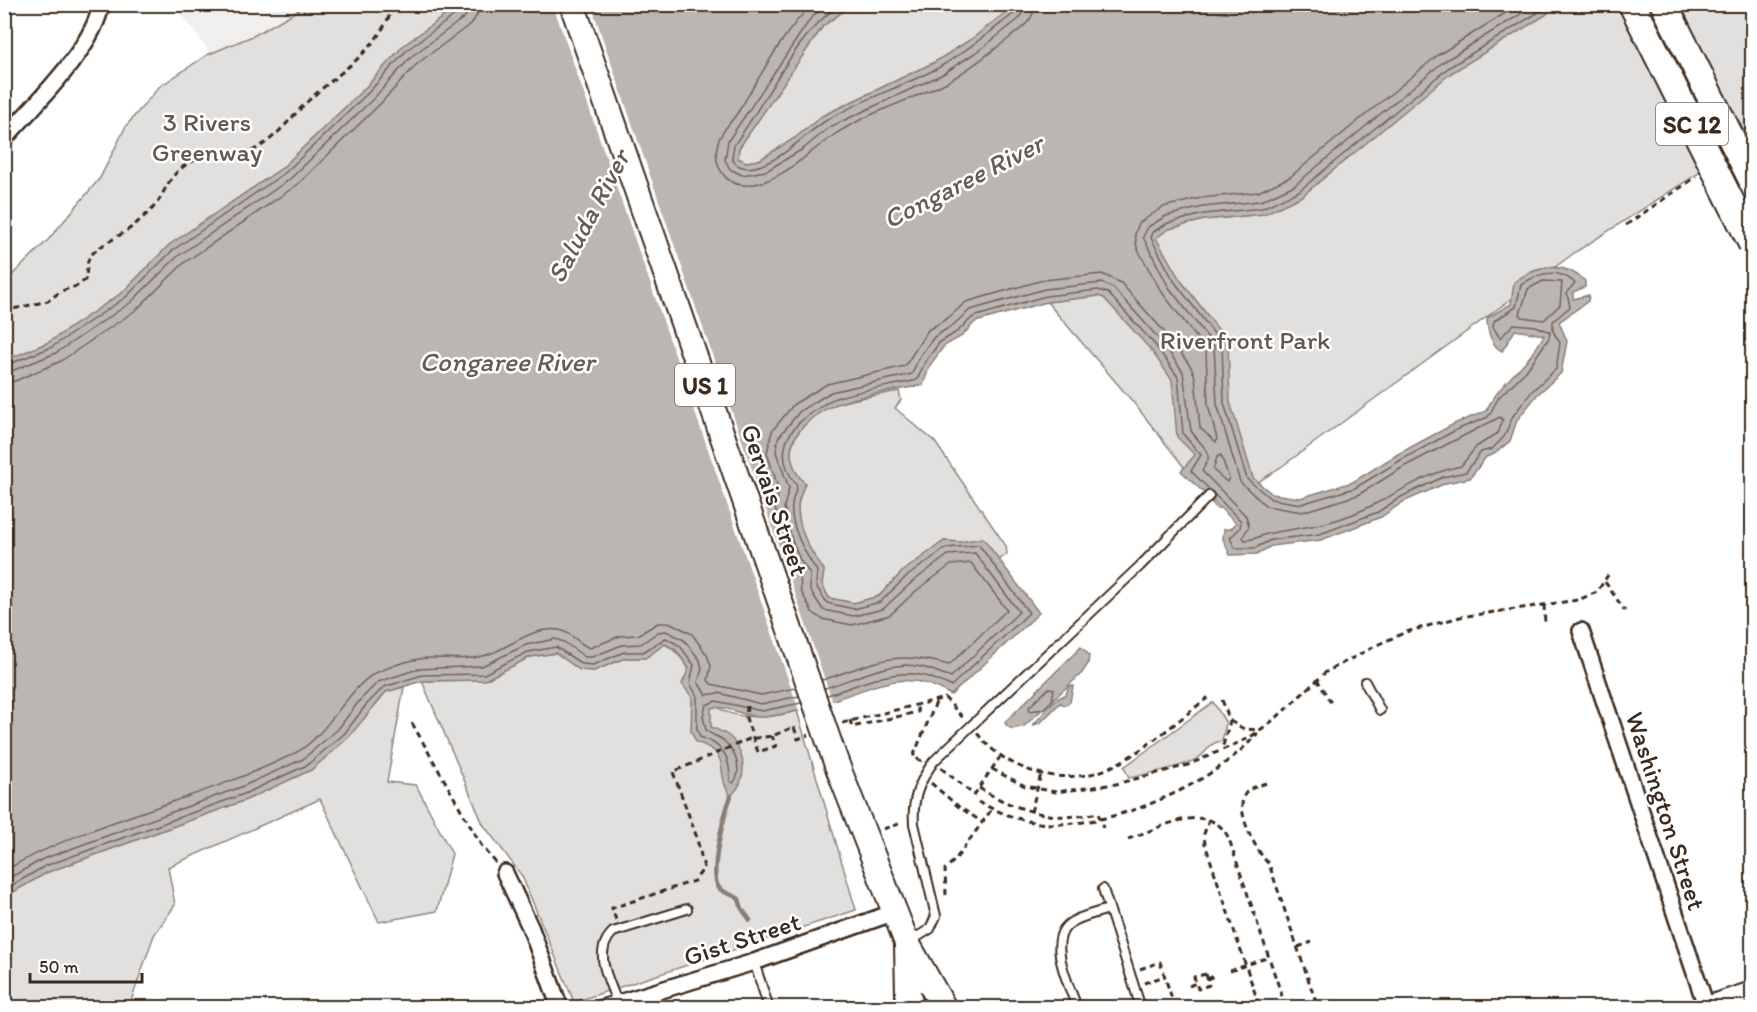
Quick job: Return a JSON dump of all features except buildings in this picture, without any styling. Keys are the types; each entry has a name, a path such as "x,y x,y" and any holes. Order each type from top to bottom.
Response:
{"highway":[{"name":"SC 12","path":"1632,4 1752,244"},
{"name":"SC 12","path":"1664,4 1752,180"}],"main road":[{"name":"Gervais Street","path":"572,4 837,765 907,943 944,1008"},
{"name":"Gervais Street","path":"907,943 908,996 912,1008"}],"street":[{"path":"4,139 85,44 97,22 101,5"},
{"name":"Washington Street","path":"1581,631 1703,1007"},
{"path":"505,873 542,955 560,1008"},
{"name":"Gist Street","path":"602,1008 754,962 895,912"},
{"path":"1703,1007 1752,991"}],"lane":[{"path":"907,943 930,928 936,916 914,819 917,789 934,761 1072,631 1209,496"},
{"path":"1365,682 1380,710"},
{"path":"1102,889 1140,1006 1131,1008"},
{"path":"617,1002 602,958 606,939 613,932 687,909"},
{"path":"1077,1008 1060,952 1060,939 1065,928 1073,921 1109,909"},
{"path":"754,962 769,1008"}],"path":[{"path":"4,311 48,301 61,291 77,286 85,280 87,265 92,254 118,239 138,222 158,202 173,177 183,166 202,159 249,152 274,136 311,98 367,51 388,23 394,4"},
{"path":"1626,225 1697,177"},
{"path":"978,802 1038,823 1055,824 1100,817 1150,804 1196,783 1240,752 1317,679 1339,664 1406,632 1493,610 1578,600 1597,592 1608,575"},
{"path":"1605,582 1625,611"},
{"path":"1545,605 1545,624"},
{"path":"1317,679 1330,702"},
{"path":"973,724 985,744 1018,767 1041,774 1074,775 1107,769 1128,757 1210,696"},
{"path":"914,753 937,700"},
{"path":"1222,700 1230,721 1222,750"},
{"path":"850,720 852,727 918,712 916,704"},
{"path":"747,706 746,718 758,752 776,746 772,736"},
{"path":"1230,721 1244,729 1261,730"},
{"path":"412,723 481,845 505,873"},
{"path":"992,769 1015,782 1037,790 1071,792 1116,784 1180,767 1242,742 1261,730"},
{"path":"934,761 954,781 974,795 1001,757"},
{"path":"617,922 612,908 694,881 705,864 672,772 678,770"},
{"path":"1031,812 1041,774"},
{"path":"1266,783 1246,792 1242,803 1243,811 1257,852 1269,864 1318,1008"},
{"path":"979,788 1006,803 1031,812 1058,816 1098,813 1103,828"},
{"path":"943,794 982,822"},
{"path":"946,895 945,869 955,860 992,808"},
{"path":"1128,839 1191,818 1209,819 1219,824 1227,835 1286,1008"},
{"path":"881,829 914,819"},
{"path":"1209,819 1204,841 1260,1008"},
{"path":"1298,947 1312,942"},
{"path":"1230,971 1269,957"},
{"path":"1140,969 1160,962 1175,1008"},
{"path":"1206,974 1207,979 1209,985 1198,989 1194,977 1206,974"},
{"path":"1145,983 1165,976"},
{"path":"1207,979 1214,976"},
{"path":"1189,986 1196,983"}],"shaded area":[{"path":"174,5 307,5 255,35 211,54"}],"green space":[{"name":"3 Rivers Greenway","path":"307,5 459,5 403,46 365,88 282,168 169,245 123,292 49,342 5,361 5,282 48,240 100,178 126,126 159,87 207,55 255,35"},
{"path":"852,5 1015,5 973,38 935,62 822,116 795,138 759,160 746,162 738,158 739,148 823,26"},
{"name":"Riverfront Park","path":"1553,5 1752,5 1752,139 1577,251 1281,467 1217,509 1133,402 1047,302 1098,296 1130,254 1169,229 1204,220 1264,214 1451,73 1547,14"},
{"path":"899,391 901,400 895,408 935,442 1006,546 1007,554 999,560 982,538 961,542 944,541 902,572 879,596 854,603 829,598 822,584 824,570 810,549 800,524 798,504 805,483 795,471 791,459 792,447 804,425 826,408 846,401"},
{"path":"665,644 680,657 708,698 723,710 732,714 755,717 797,711 856,910 574,1002 522,876 483,824 422,681 485,680 530,657 556,653 580,670 594,671 625,658 645,658"},
{"path":"404,687 387,782 416,785 452,854 437,911 379,922 320,799 168,867 175,905 154,935 129,1007 5,1008 4,897 48,872 246,800 311,770 386,692"},
{"path":"1213,702 1226,723 1222,741 1212,745 1195,760 1129,778 1124,767"}],"water":[{"name":"Congaree River","path":"459,5 852,5 823,26 739,148 738,158 746,162 759,160 795,138 822,116 935,62 973,38 1015,5 1553,5 1547,14 1451,73 1302,196 1264,214 1204,220 1169,229 1156,238 1179,278 1228,342 1230,402 1253,478 1272,494 1300,498 1353,482 1398,454 1454,424 1486,411 1499,391 1538,346 1544,335 1515,330 1502,351 1490,337 1487,318 1511,304 1514,282 1523,276 1550,267 1568,270 1585,281 1585,287 1573,292 1573,299 1589,295 1588,301 1559,322 1567,341 1561,373 1537,395 1517,420 1510,441 1494,454 1486,457 1470,478 1446,483 1403,502 1381,517 1321,540 1271,546 1257,554 1230,555 1223,539 1224,529 1231,529 1236,523 1181,471 1195,455 1177,437 1172,380 1151,350 1104,298 1098,296 1047,302 975,322 962,336 944,346 930,365 923,385 857,398 829,408 804,426 793,442 791,451 795,470 805,483 798,504 800,524 810,549 824,570 822,584 829,598 854,603 879,596 902,572 944,541 961,542 983,538 1039,613 951,695 923,682 897,681 775,716 758,717 723,708 711,708 711,727 732,739 742,761 740,783 731,796 723,780 719,758 708,747 696,742 691,731 692,697 682,684 689,668 676,650 665,644 645,658 625,658 594,671 580,670 556,653 530,657 485,680 422,681 386,692 348,738 311,770 246,800 48,872 5,897 4,361 49,342 123,292 169,245 282,168 365,88 403,46"},
{"path":"1081,647 1089,655 1088,664 1082,673 1024,726 1012,729 1006,725 1005,722"},
{"path":"1069,686 1073,686 1070,702 1065,705 1060,703 1040,723 1033,725 1054,701 1066,694"}],"pier":[{"path":"553,5 591,5 833,703 800,713"}],"waterway":[{"path":"731,796 716,857 716,881 721,890 739,899 742,909 750,920"}],"water label":[{"name":"Saluda River","path":"588,216"}]}
